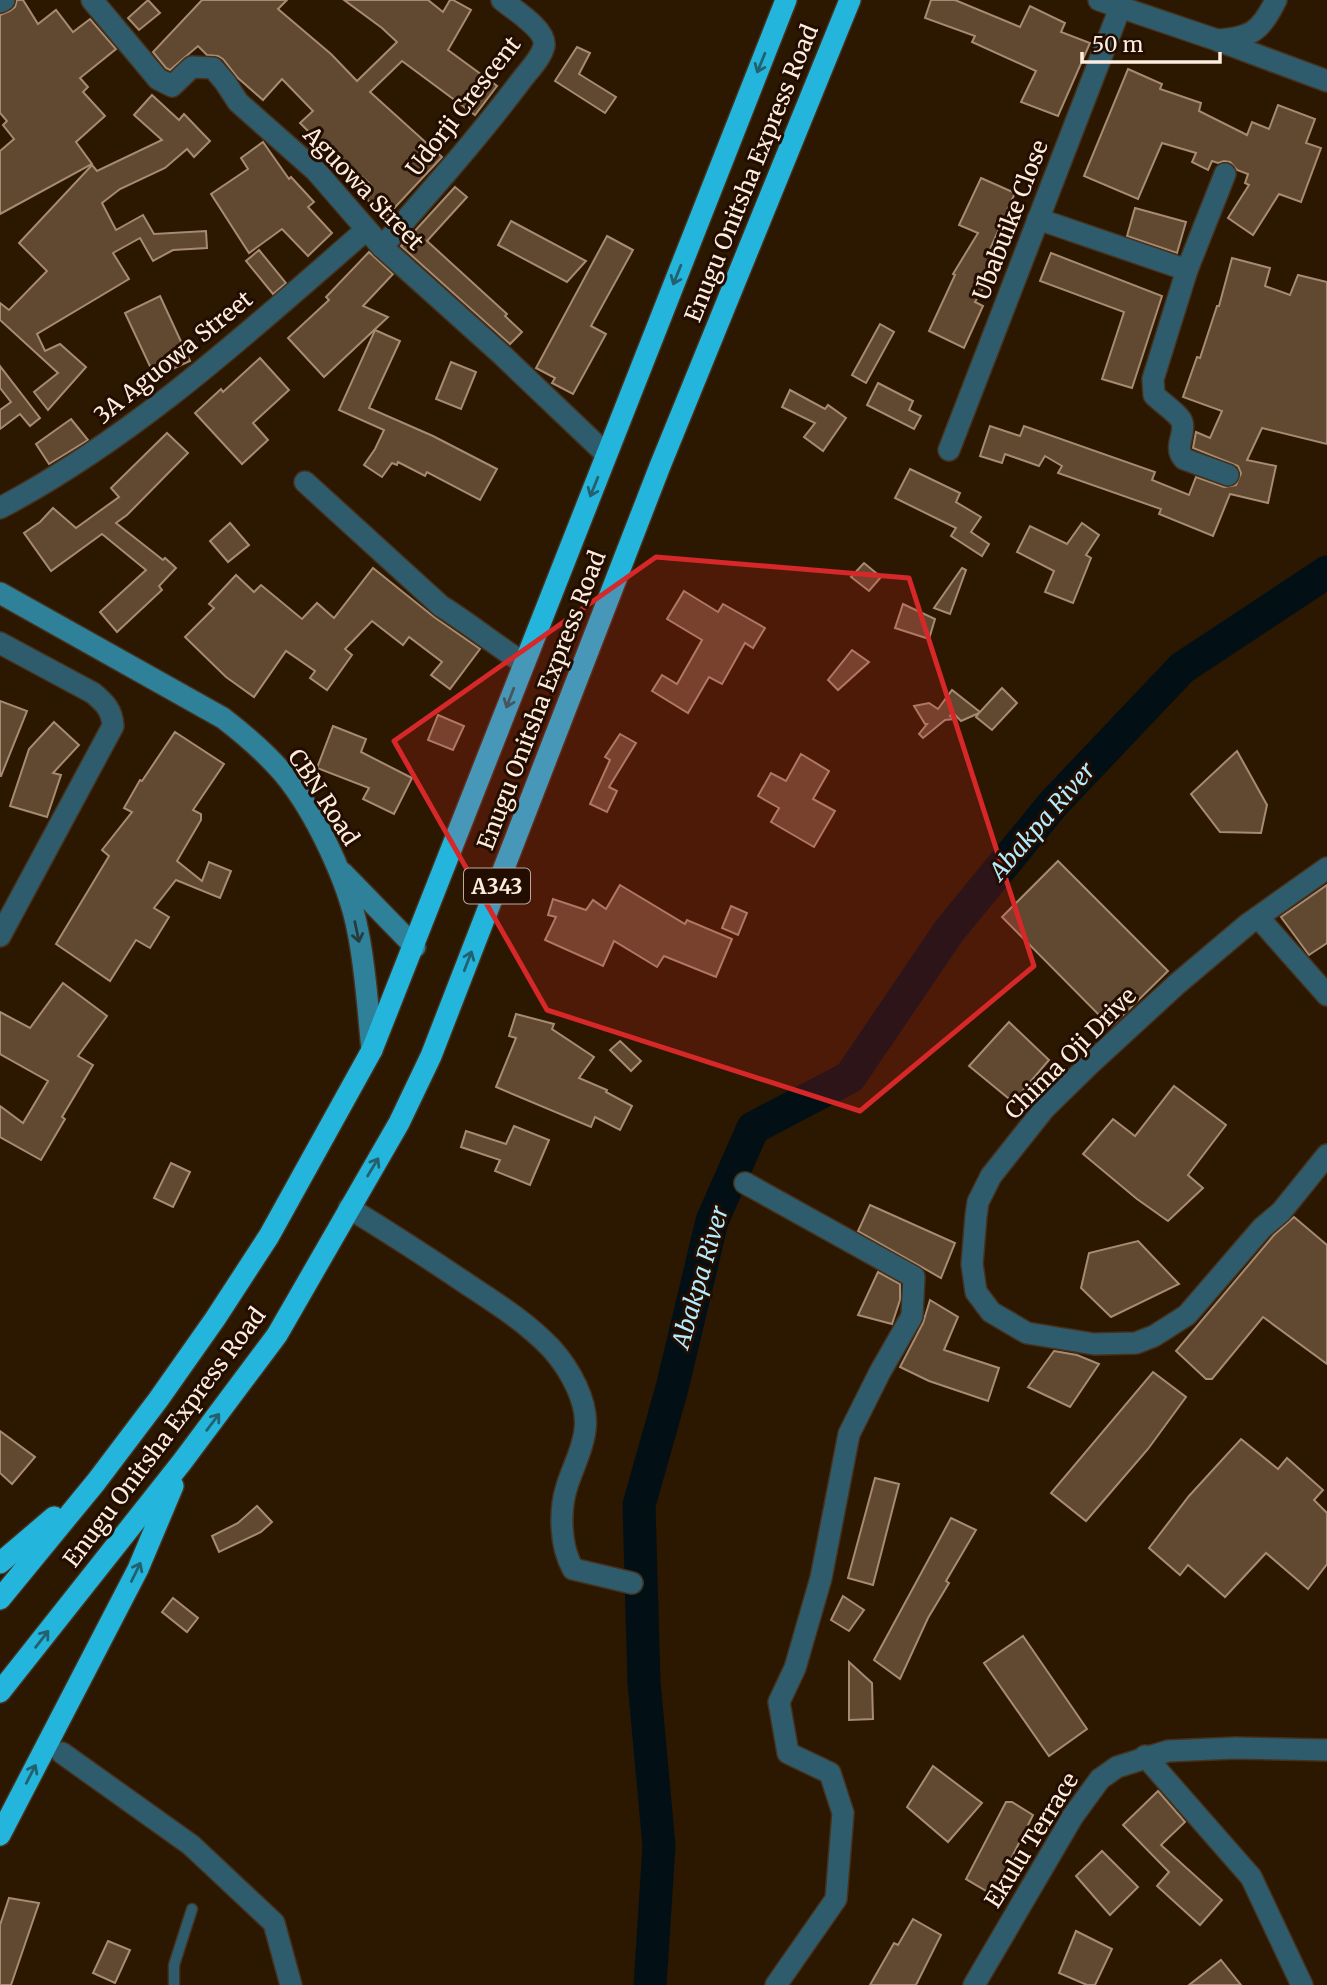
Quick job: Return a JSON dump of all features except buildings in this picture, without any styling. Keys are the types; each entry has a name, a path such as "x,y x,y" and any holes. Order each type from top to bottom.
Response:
{"highway":[{"name":"Enugu Onitsha Express Road","path":"0,1599 96,1482 173,1380 269,1236 372,1050 415,947 524,663 786,0"},
{"name":"Enugu Onitsha Express Road","path":"0,1692 182,1462 276,1335 399,1123 431,1056 655,479 850,0"},
{"path":"0,1835 138,1569 182,1462"},
{"path":"0,1563 96,1482"}],"main road":[{"name":"CBN Road","path":"0,593 223,719 254,742 284,774 306,807 338,866 358,931 372,1050"},
{"path":"338,866 415,947"}],"street":[{"name":"Aguowa Street","path":"92,0 158,79 172,86 192,67 213,68 238,102 316,171 382,247 500,353 606,454"},
{"name":"Udorji Crescent","path":"382,247 506,100 544,46 543,37 535,26 502,0"},
{"path":"1099,0 1327,81"},
{"path":"1217,40 1248,36 1268,18 1276,0"},
{"name":"Ubabuike Close","path":"948,450 1120,8"},
{"path":"1225,174 1186,270 1153,379 1154,395 1181,418 1183,424 1179,449 1184,459 1228,475"},
{"path":"1038,219 1186,270"},
{"name":"3A Aguowa Street","path":"0,508 47,483 118,436 271,312 366,230"},
{"path":"305,482 441,606 524,663"},
{"path":"0,643 93,693 106,704 112,714 113,726 0,936"},
{"name":"Chima Oji Drive","path":"1327,868 1258,917 1177,984 1044,1109 991,1177 978,1202 972,1264 976,1292 991,1312 1027,1333 1107,1344 1136,1343 1154,1336 1187,1315 1262,1228 1281,1212 1327,1155"},
{"path":"1258,917 1327,995"},
{"path":"745,1183 914,1277 912,1316 849,1434 821,1578 795,1668 779,1702 788,1753 830,1773 843,1813 836,1899 776,1985"},
{"path":"349,1208 402,1240 516,1317 552,1350 578,1389 586,1420 582,1444 565,1489 562,1519 567,1559 573,1569 632,1583"},
{"name":"Ekulu Terrace","path":"974,1985 1085,1797 1100,1779 1117,1767 1145,1756 1168,1751 1327,1750"},
{"path":"62,1753 191,1845 274,1923 291,1985"},
{"path":"1145,1756 1251,1877 1302,1985"}],"lane":[{"path":"174,1985 174,1965 192,1909"}],"highlighted area":[{"path":"656,557 909,578 1034,966 860,1111 547,1010 394,741"}],"waterway":[{"name":"Abakpa River","path":"650,1985 659,1846 644,1682 639,1505 672,1388 712,1221 753,1128 850,1077 949,931 1053,804 1182,668 1327,572"}]}
